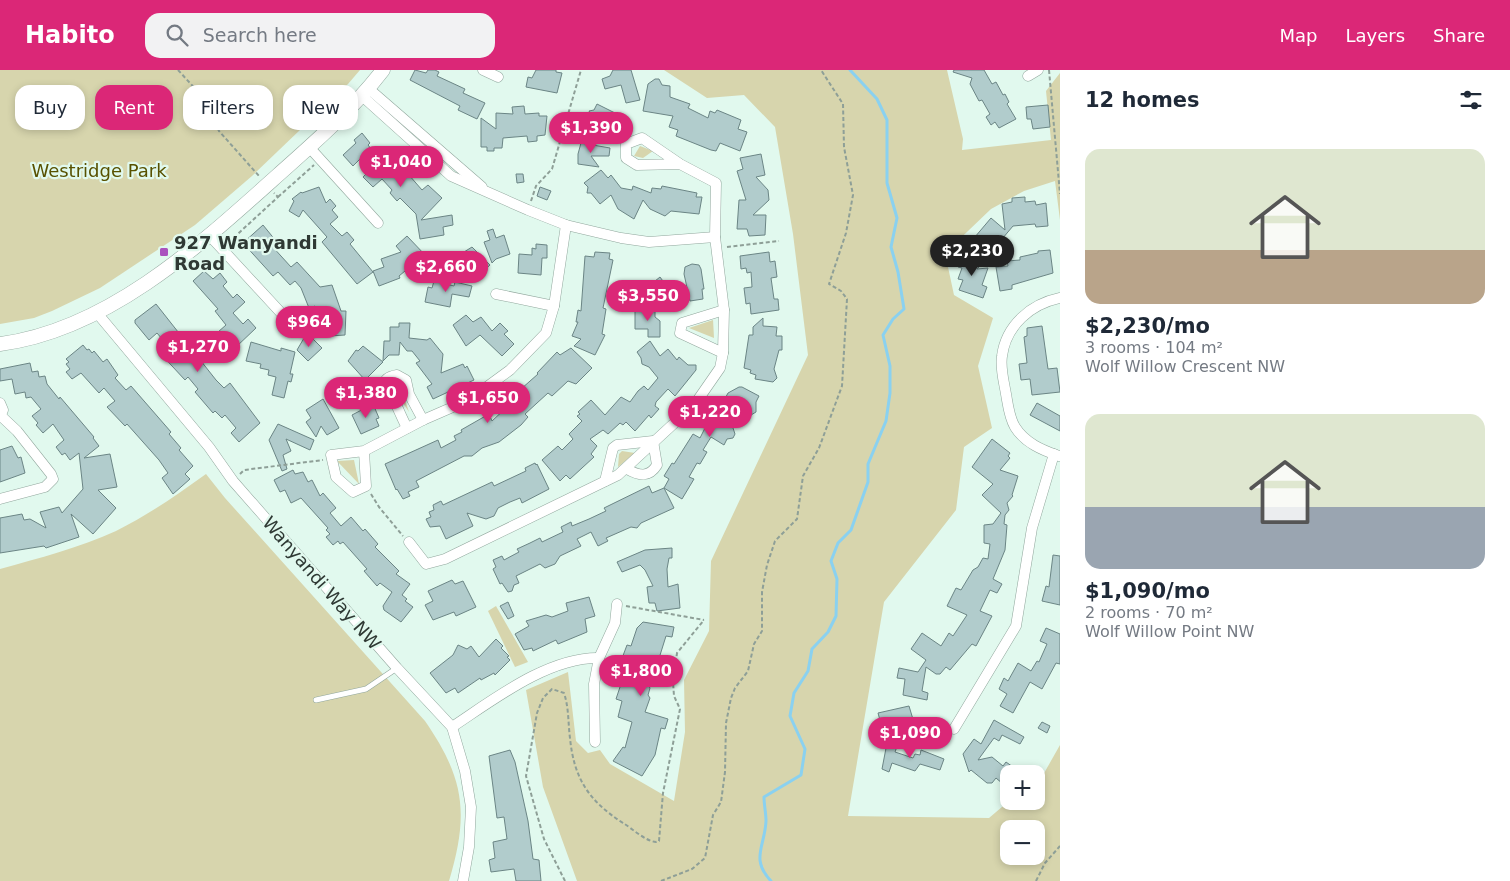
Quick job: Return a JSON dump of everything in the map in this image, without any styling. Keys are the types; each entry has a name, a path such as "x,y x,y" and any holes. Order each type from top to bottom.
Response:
{"street":[{"path":"0,344 35,338 97,313 170,266 210,236 309,147 366,92 383,70"},
{"path":"483,70 498,77"},
{"path":"1028,76 1038,70"},
{"path":"366,92 451,176 528,210 566,225 621,238 648,242 715,237"},
{"path":"408,542 426,564 445,559 627,469 653,441 695,404 720,368 723,353 724,310 715,237 716,183 680,164 642,138 626,144 626,158 637,165 680,164"},
{"path":"309,147 378,223"},
{"path":"364,451 366,486 353,492 336,477 331,455 364,451 423,420 469,400 500,379 546,333 554,306 566,225"},
{"path":"210,236 282,314"},
{"path":"496,294 554,306"},
{"path":"954,729 1016,626 1032,528 1057,455 1030,443 1015,427 1010,415 1002,356 1006,339 1027,312 1039,304 1060,298"},
{"path":"723,353 680,333 682,323 724,310"},
{"name":"Wanyandi Way NW","path":"97,313 209,447 233,481 397,668 452,727 465,771 471,807 469,847 463,881"},
{"path":"407,428 395,403 386,392 385,384 390,377 397,375 406,380 410,394 423,420"},
{"path":"0,403 3,410 0,416 17,431 52,474 53,479 45,487 0,498"},
{"path":"627,469 642,475 652,472 657,465 653,441"},
{"path":"605,481 613,448 617,445 653,441"},
{"path":"595,742 594,684 599,658 615,624 617,604"},
{"path":"452,727 507,691 547,670 580,658 599,658"}],"lane":[{"path":"316,700 366,689 397,668"}],"path":[{"path":"178,70 201,95 219,131 278,197"},
{"path":"528,210 536,186 552,169 581,70"},
{"path":"661,881 692,869 705,858 713,815 722,802 726,723 731,698 735,688 748,671 754,644 762,631 762,592 767,565 775,541 797,519 803,476 819,448 842,386 847,299 840,291 829,284 829,278 838,263 853,195 844,147 843,104 821,70"},
{"path":"1049,70 1060,194"},
{"path":"222,249 320,159"},
{"path":"717,249 779,241"},
{"path":"233,481 244,470 322,460 331,455"},
{"path":"366,486 379,507 408,542"},
{"path":"565,881 544,839 526,776 532,734 543,698 552,689 564,692 568,706 573,763 581,783 590,796 608,814 656,842 659,841 663,793 680,710 674,696 673,682 676,653 704,620 617,604"},
{"path":"1036,881 1045,863 1060,846"}],"green space":[{"name":"Westridge Park","path":"0,70 360,70 347,85 283,85 283,130 300,130 252,176 195,225 100,288 34,318 0,324"},
{"path":"664,70 947,70 963,139 962,150 1051,140 1046,91 1060,73 1060,220 1055,181 1024,191 991,209 945,253 954,295 993,318 978,366 992,428 964,447 956,510 884,602 848,816 989,818 1000,809 1045,810 1045,771 1060,745 1060,881 577,881 543,787 526,690 568,672 576,741 588,753 600,750 610,764 674,801 685,732 684,680 709,631 711,561 808,355 793,234 775,127 744,95 707,98"},
{"path":"640,146 653,151 643,158 634,156"},
{"path":"713,320 714,338 689,328"},
{"path":"395,382 400,385 409,412 393,388"},
{"path":"622,451 635,453 618,467 619,454"},
{"path":"354,460 359,484 337,461"},
{"path":"206,474 225,498 425,721 438,742 455,779 461,816 459,836 449,881 0,881 0,569 73,548 116,531 162,504"},
{"path":"496,606 528,662 515,667 488,611"}],"building":[{"path":"415,70 426,73 428,70 435,70 439,72 437,76 465,89 463,93 485,103 477,119 458,110 460,106 410,80"},
{"path":"536,70 556,70 556,72 562,73 557,93 526,87 528,77 532,78"},
{"path":"613,70 631,70 640,100 626,103 621,85 605,89 602,79 610,76"},
{"path":"954,70 984,70 992,84 996,82 1003,95 1005,94 1009,102 1007,104 1016,119 999,128 995,122 991,125 986,117 990,114 982,100 979,101 970,84 972,78 953,72"},
{"path":"655,79 659,79 662,85 670,86 670,97 690,104 688,108 708,118 710,111 715,113 717,110 741,120 738,129 747,132 740,151 720,143 716,151 711,150 676,136 678,130 669,127 673,116 643,111 648,84"},
{"path":"597,104 615,113 610,125 614,127 607,141 595,134 598,128 587,122 591,115 589,111 594,110"},
{"path":"1048,105 1050,127 1033,129 1031,119 1027,119 1026,107"},
{"path":"524,106 525,114 539,113 539,116 547,116 545,135 537,136 537,141 528,142 527,136 503,138 502,148 494,148 494,151 487,151 487,147 481,147 481,118 496,129 496,113 513,114 512,107"},
{"path":"362,133 370,143 368,145 377,156 381,153 387,160 385,163 394,174 402,167 422,190 428,185 442,198 421,220 452,215 453,225 443,227 444,235 420,239 416,214 400,198 397,201 390,193 392,190 382,179 373,187 363,177 371,169 361,158 353,166 343,155 356,143 354,140"},
{"path":"581,143 610,148 609,156 591,156 599,167 578,164"},
{"path":"761,154 765,175 756,177 768,190 769,200 753,215 766,215 765,235 749,236 747,229 737,229 739,200 746,200 737,171 743,169 740,158"},
{"path":"601,170 608,178 611,175 621,188 632,190 633,186 651,193 652,188 661,189 662,186 697,193 696,197 702,197 699,214 671,211 665,216 650,209 643,200 634,219 618,209 611,195 600,204 591,193 587,193 588,187 584,183"},
{"path":"516,174 523,174 524,182 517,183"},
{"path":"319,187 326,203 330,199 336,206 332,210 338,217 330,224 342,236 347,232 354,240 350,244 373,272 357,284 322,242 327,237 303,210 299,217 289,211 294,201 292,199 301,192"},
{"path":"540,187 551,191 547,200 537,196"},
{"path":"1025,197 1025,202 1035,201 1036,205 1046,203 1048,226 1036,227 1035,224 1013,226 986,258 969,244 991,218 1005,230 1002,204 1012,202 1012,198"},
{"path":"263,225 276,241 271,245 291,267 297,262 320,287 332,285 341,311 346,311 345,335 315,337 315,306 309,308 301,288 295,281 290,285 278,272 273,276 243,243"},
{"path":"493,229 496,238 504,235 510,254 496,259 492,263 484,242 490,240 487,231"},
{"path":"407,236 426,256 413,268 411,266 399,276 400,278 379,286 373,271 384,267 381,259 401,252 396,246"},
{"path":"536,244 547,245 547,258 542,258 541,275 518,273 519,254 532,255 532,248 536,249"},
{"path":"472,247 490,265 473,281 456,263 464,252"},
{"path":"1050,250 1053,273 1012,285 1012,289 1000,291 996,267 1008,266 1007,261 1020,260 1020,257 1038,253 1038,251"},
{"path":"595,252 610,253 609,259 613,260 603,308 606,309 602,334 605,335 595,355 574,346 581,339 572,336 578,322 576,322 578,310 581,311 585,256 594,257"},
{"path":"769,252 770,262 775,261 777,277 771,278 774,299 778,299 779,310 751,314 750,303 746,304 744,288 752,287 751,272 747,273 746,268 741,269 740,256"},
{"path":"962,255 983,263 977,269 988,268 982,285 987,287 983,298 959,290 963,280 958,279 962,268 958,267"},
{"path":"692,264 699,265 701,269 704,289 702,289 703,299 690,301 684,274 685,267"},
{"path":"204,271 213,279 220,273 227,282 223,286 233,298 237,294 245,302 233,313 243,324 248,319 256,328 236,347 229,338 226,341 218,332 226,325 215,311 218,309 193,281"},
{"path":"660,277 668,288 674,284 682,294 669,304 666,300 658,307 644,290"},
{"path":"434,281 454,286 455,282 472,286 469,297 452,294 450,307 425,302 428,287 432,288"},
{"path":"156,304 216,380 224,388 230,383 260,423 239,442 231,433 236,428 225,415 222,418 215,411 213,413 195,392 198,389 188,377 185,380 159,352 167,345 157,333 149,340 135,323 135,320"},
{"path":"635,310 655,310 655,317 660,321 660,337 648,337 648,329 635,329"},
{"path":"466,315 473,322 481,317 492,331 500,323 508,331 504,334 514,344 502,356 480,335 466,346 453,325"},
{"path":"763,318 763,326 777,327 776,336 782,336 782,350 779,350 774,369 777,378 773,382 755,379 756,375 750,373 751,370 744,368 749,335 753,335 753,327"},
{"path":"399,323 410,323 409,338 427,340 430,338 443,354 441,373 463,364 465,368 467,366 474,380 433,399 427,387 432,384 416,363 420,361 412,351 407,351 400,342 399,355 389,355 383,361 384,341 390,341 390,327 399,327"},
{"path":"1042,326 1048,369 1057,368 1060,392 1032,395 1030,379 1021,380 1019,364 1027,363 1024,337 1027,336 1027,328"},
{"path":"307,333 322,348 308,361 297,350"},
{"path":"650,341 660,356 668,349 677,360 679,357 688,365 696,365 696,370 675,396 668,389 656,402 655,406 659,409 651,418 649,415 635,431 626,422 623,425 620,423 608,434 603,430 590,439 597,446 591,454 594,457 570,479 566,475 560,481 542,460 558,446 562,450 573,439 569,434 582,421 577,416 580,414 578,412 591,400 605,415 621,397 630,402 638,391 644,386 648,390 658,378 649,367 642,364 637,352"},
{"path":"251,342 281,351 281,348 295,352 290,374 293,374 291,382 288,381 284,398 272,395 276,377 268,375 269,370 260,368 261,364 246,361"},
{"path":"83,345 92,353 94,351 103,362 107,359 118,375 115,378 126,390 131,386 171,432 169,434 181,448 179,450 193,466 185,474 190,479 173,494 162,478 168,473 159,460 127,424 125,426 107,407 115,401 104,388 99,393 81,373 72,379 66,372 70,369 66,364 69,362 66,359"},
{"path":"363,346 383,362 365,380 348,361 356,350 358,351"},
{"path":"571,348 592,368 576,384 568,381 552,396 548,393 525,414 528,417 521,425 499,442 482,448 472,456 464,456 416,481 419,487 408,492 410,496 403,499 396,490 385,464 438,440 441,448 456,440 454,436 462,432 461,430 489,414 492,421 507,407 504,404 538,374 557,352 560,355"},
{"path":"30,363 32,372 38,371 39,377 45,376 47,384 59,399 60,397 94,437 99,446 84,458 110,454 117,487 98,490 116,508 93,534 71,514 79,537 46,548 44,546 0,553 0,518 22,514 24,520 30,519 46,528 40,512 59,507 62,513 83,489 79,453 70,460 65,453 62,455 56,447 64,440 53,424 43,433 36,425 38,423 32,416 41,409 31,397 26,398 25,392 15,394 12,379 0,381 0,369"},
{"path":"366,380 370,397 341,403 339,392 342,391 341,385"},
{"path":"739,387 759,396 756,402 756,412 751,415 743,411 733,428 735,434 733,438 727,439 724,445 711,437 703,450 707,452 700,464 697,463 689,477 694,479 682,499 664,488 669,479 664,476 693,434 700,438 716,406 720,408 728,393"},
{"path":"323,399 339,428 327,435 321,426 316,437 306,422 311,418 306,410"},
{"path":"1037,403 1060,416 1060,431 1030,415"},
{"path":"373,404 379,418 376,419 379,426 361,434 352,415"},
{"path":"278,424 314,440 310,450 286,439 291,451 283,455 287,469 282,471 269,440"},
{"path":"992,439 1010,453 1008,456 1010,458 1000,470 1018,476 1013,496 1007,503 1009,510 1005,515 1004,524 1007,525 1005,550 993,579 1002,584 997,593 990,590 980,611 992,616 976,646 972,644 950,670 946,667 940,674 936,674 926,667 922,691 928,693 927,700 903,695 905,679 897,678 899,668 918,672 926,660 911,649 922,633 941,646 949,633 953,636 967,615 947,606 956,588 961,590 983,558 988,559 990,544 984,543 984,525 993,524 1001,513 982,495 993,484 972,467"},
{"path":"12,446 18,458 21,457 25,473 0,482 0,450"},
{"path":"535,463 549,489 522,503 520,498 510,502 498,508 494,516 486,519 467,513 473,526 446,539 440,526 430,527 426,519 431,517 429,512 434,510 433,505 441,501 443,505 492,482 494,486 526,471 525,468"},
{"path":"293,470 295,474 303,472 308,482 312,480 320,496 323,493 336,508 330,513 341,526 351,517 363,531 365,529 378,544 375,547 399,571 396,574 410,584 402,595 407,599 405,601 413,607 401,622 384,610 383,606 392,592 380,583 377,586 364,571 367,569 343,542 340,544 338,541 333,545 326,537 330,534 326,530 328,528 301,498 291,503 285,490 280,492 274,480"},
{"path":"649,486 652,493 664,488 674,508 641,523 637,528 631,527 606,538 608,541 598,546 591,532 577,539 581,546 560,556 555,564 545,568 540,564 516,576 519,583 514,585 512,591 508,592 502,583 500,584 493,569 496,567 493,560 502,556 504,560 519,552 517,549 540,538 542,542 563,532 561,527 571,522 572,526 589,519 606,511 604,508"},
{"path":"672,548 672,558 669,558 667,569 668,587 678,584 680,608 657,611 655,603 649,603 647,587 653,586 645,570 640,565 622,572 617,562 645,550"},
{"path":"1053,555 1060,556 1060,605 1042,601 1046,586 1049,587"},
{"path":"452,580 455,584 463,581 476,607 456,616 454,612 433,620 425,605 433,601 428,591"},
{"path":"589,597 595,616 585,619 587,632 558,644 556,640 533,651 532,648 524,650 515,634 529,626 526,621 546,615 552,617 568,611 566,603"},
{"path":"508,602 514,616 508,619 500,606"},
{"path":"643,622 674,627 672,637 666,636 656,668 653,667 647,683 650,688 648,695 650,698 645,712 668,719 665,729 661,728 655,755 642,776 613,761 623,747 625,748 632,722 618,717 622,701 616,699 625,672 625,662 621,661 627,645 631,646 637,628"},
{"path":"1046,628 1060,634 1060,664 1056,663 1042,689 1030,682 1013,713 1000,706 1007,694 999,689 1004,678 1008,681 1018,663 1031,671 1037,661 1039,662 1047,644 1040,641"},
{"path":"496,639 503,646 501,648 509,656 507,657 510,660 495,675 494,673 481,680 480,678 458,693 455,688 446,693 430,673 453,655 458,645 467,649 471,646 479,657"},
{"path":"909,706 915,726 900,731 900,733 889,736 890,734 884,735 878,713"},
{"path":"994,720 1024,737 1020,744 1002,735 999,741 994,738 978,760 992,757 1002,765 1000,765 1000,781 996,778 992,783 987,783 971,770 969,772 963,754 974,739 981,744"},
{"path":"1042,722 1050,726 1047,733 1038,728"},
{"path":"891,742 898,744 895,752 913,758 915,754 920,755 921,750 944,759 940,770 920,764 915,771 892,763 889,772 882,769 887,743 891,744"},
{"path":"510,750 515,762 528,821 533,859 539,860 541,881 516,881 514,869 491,872 489,860 495,858 493,842 507,839 504,817 497,818 489,756"}],"waterway":[{"path":"771,881 761,866 760,859 766,821 764,797 801,775 805,749 790,716 794,693 808,671 812,649 828,632 836,616 837,579 831,561 838,543 851,530 868,482 868,464 886,421 890,393 890,366 883,335 893,319 904,309 898,272 891,247 897,218 887,183 887,120 877,99 850,70"}],"place":[{"name":"927 Wanyandi Road","path":"164,252"}]}
